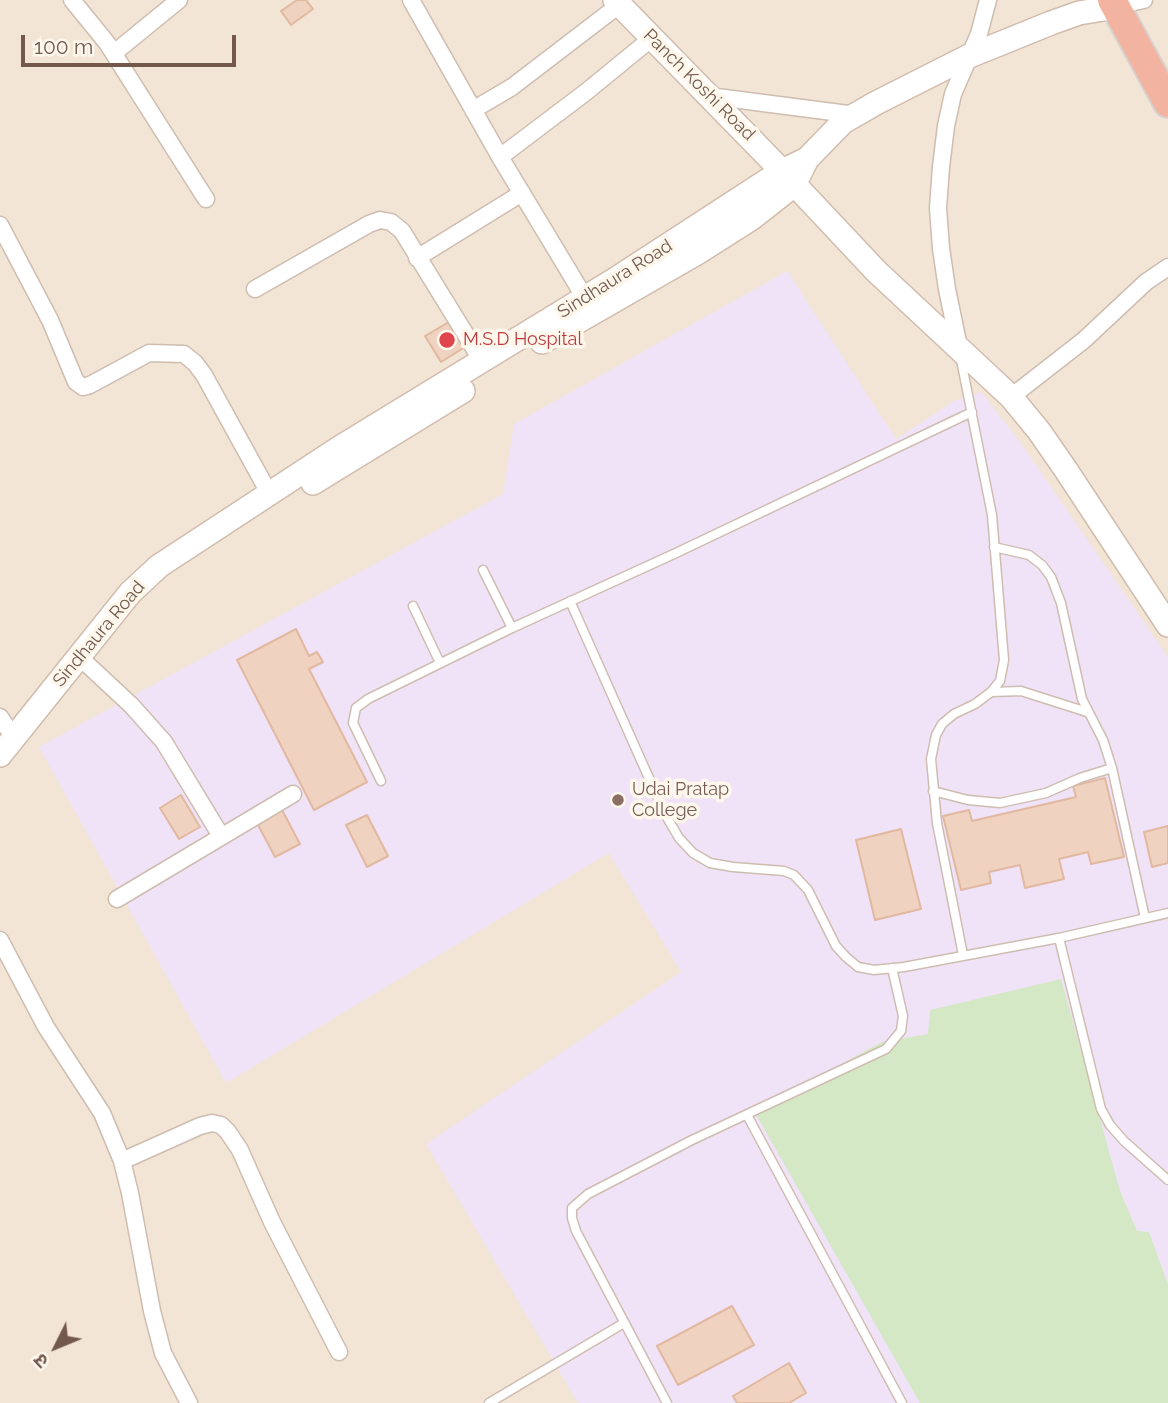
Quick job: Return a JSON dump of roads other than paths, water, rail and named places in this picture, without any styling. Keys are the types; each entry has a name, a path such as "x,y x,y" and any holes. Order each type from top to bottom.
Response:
{"highway":[{"path":"1125,2 1168,75"},
{"path":"1125,2 1168,103"}],"street":[{"path":"72,0 114,53 206,199"},
{"path":"114,53 179,0"},
{"path":"411,0 585,298"},
{"path":"959,350 947,289 938,208 946,127 953,94 979,34 988,0"},
{"path":"473,110 512,88 617,2"},
{"name":"Panch Koshi Road","path":"617,2 876,271 1011,397 1059,460 1168,625"},
{"name":"Sindhaura Road","path":"7,746 130,593 159,566 269,493 722,212 788,178 844,122 876,103 967,57 1079,13 1125,2"},
{"path":"500,156 586,92 652,38"},
{"path":"709,96 856,115"},
{"path":"0,775 125,618 163,580 310,484 533,347 697,253 751,218 788,178"},
{"path":"417,258 522,193"},
{"path":"255,289 369,224 380,220 391,222 402,232 482,361"},
{"path":"0,225 50,320 76,382 83,387 90,385 149,354 184,354 204,374 269,493"},
{"path":"1011,397 1084,340 1146,282 1168,267"},
{"path":"88,665 132,706 164,742 222,836"},
{"path":"0,717 7,746"},
{"path":"117,899 293,794"},
{"path":"0,940 46,1027 102,1113 122,1161 131,1193 152,1311 163,1353 189,1403"},
{"path":"122,1161 200,1126 212,1123 220,1125 228,1132 240,1150 272,1222 339,1352"}],"lane":[{"path":"959,350 992,515 1004,660 1000,681 991,692 942,724 936,735 931,759 933,791 963,955"},
{"path":"381,781 353,723 356,708 380,692 972,412"},
{"path":"995,547 1029,555 1042,565 1051,577 1061,603 1082,699 1103,740 1112,768 1145,918"},
{"path":"483,570 512,628"},
{"path":"570,601 665,814 679,838 693,853 710,863 784,871 794,875 808,890 836,946 858,967 874,970 892,968 1059,938 1168,913"},
{"path":"413,606 440,663"},
{"path":"991,692 1021,691 1087,712"},
{"path":"933,791 968,800 1000,803 1046,793 1112,768"},
{"path":"1059,938 1101,1109 1110,1125 1124,1140 1168,1180"},
{"path":"667,1403 576,1231 572,1208 588,1194 886,1049 901,1031 902,1016 892,968"},
{"path":"747,1115 902,1403"},
{"path":"489,1403 624,1323"}],"place":[{"name":"M.S.D Hospital","path":"447,340"},
{"name":"Udai Pratap College","path":"618,800"}]}
